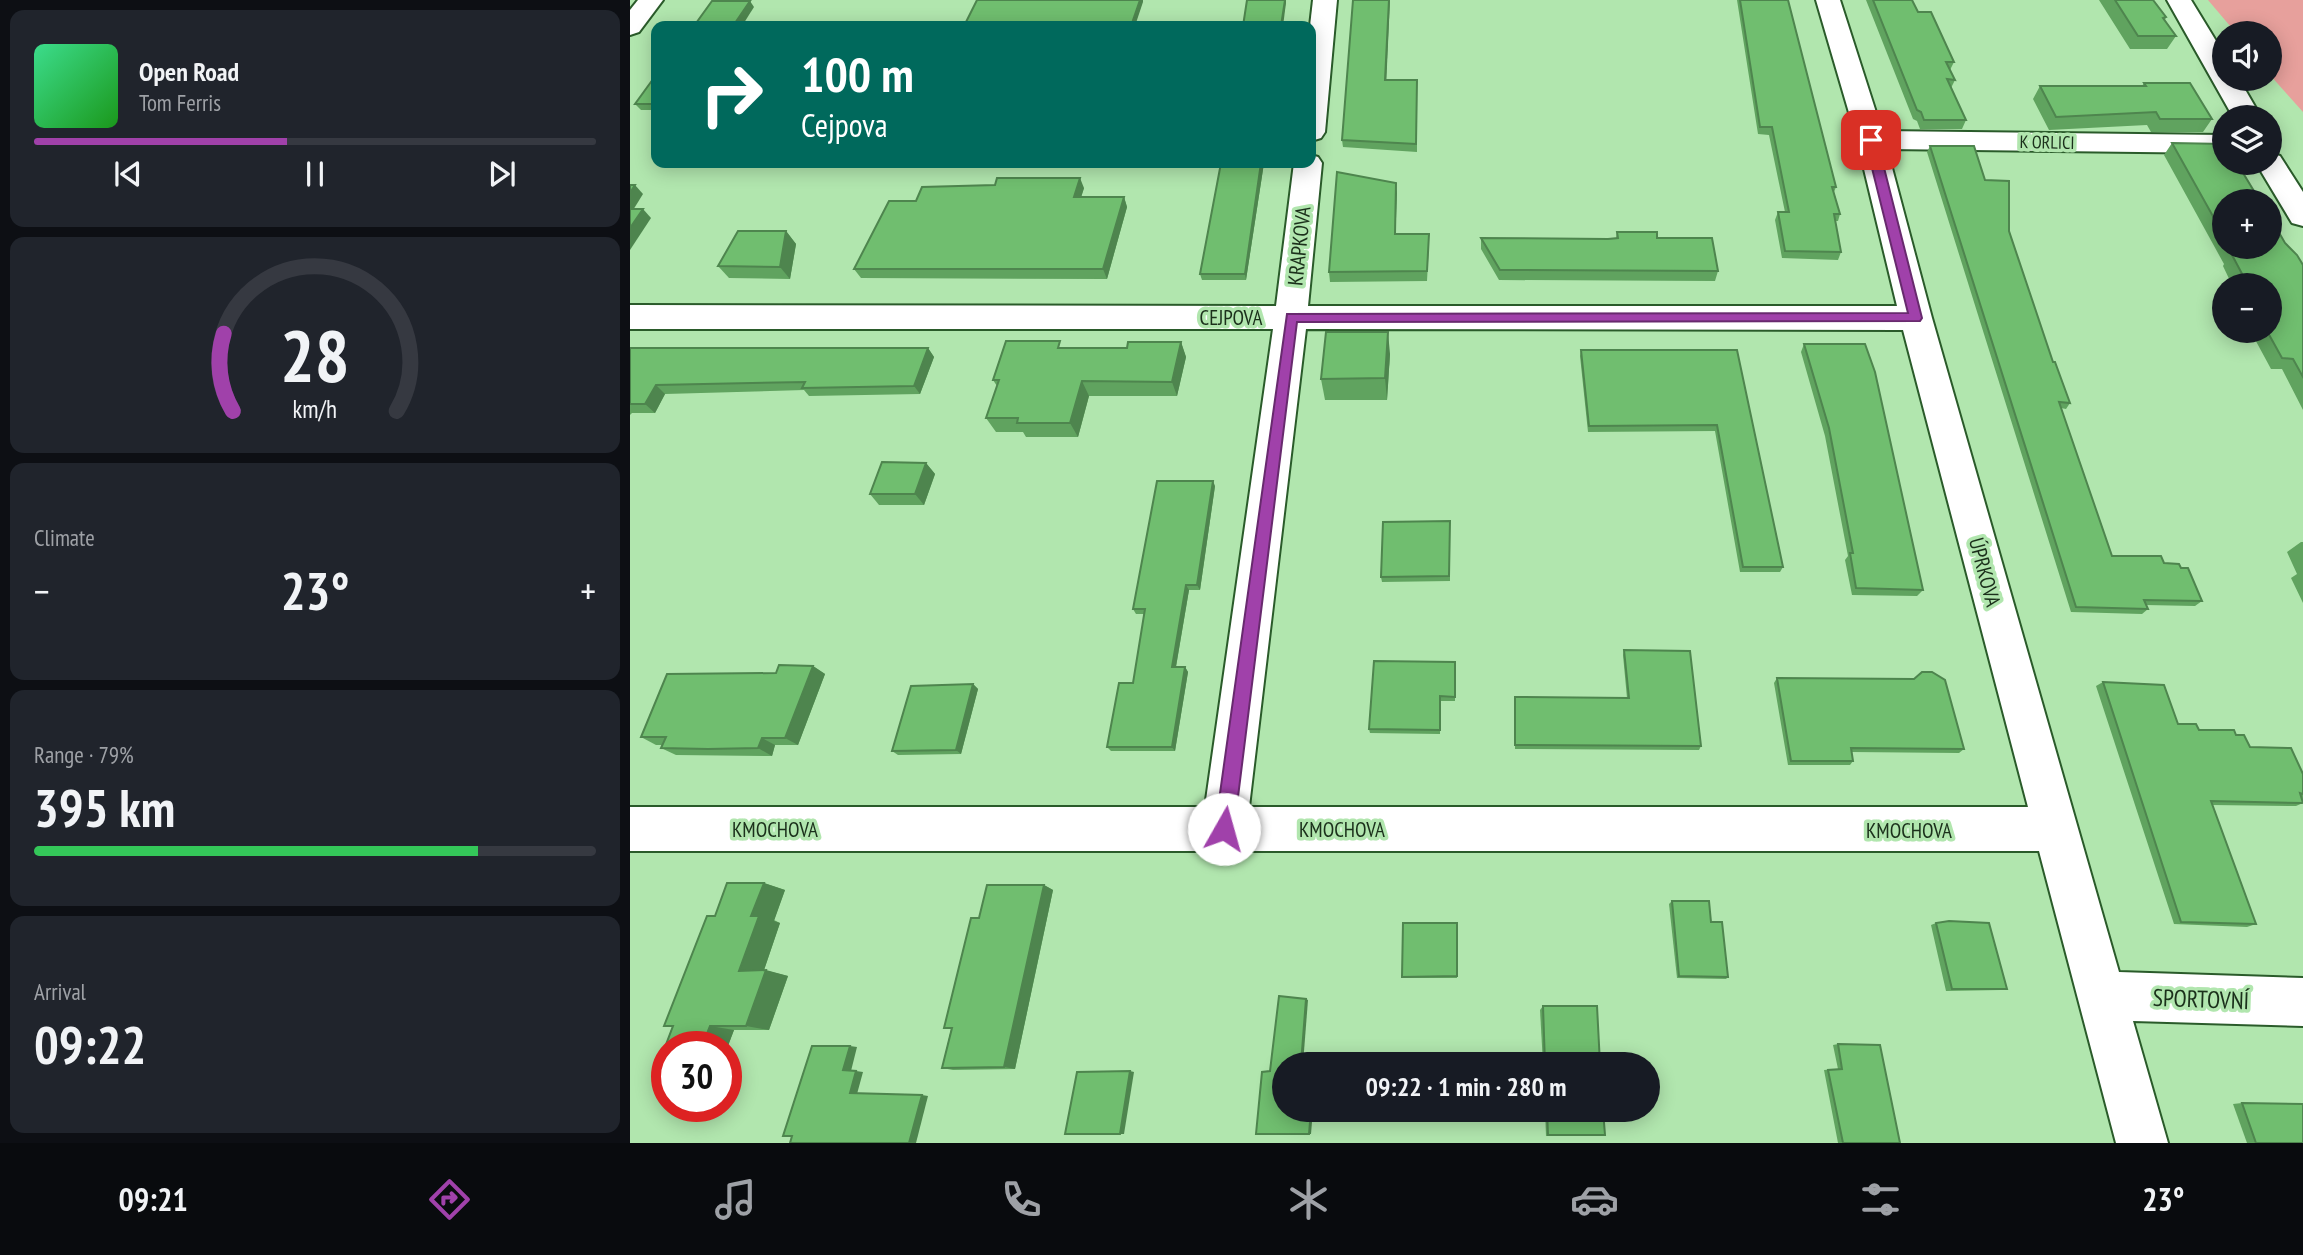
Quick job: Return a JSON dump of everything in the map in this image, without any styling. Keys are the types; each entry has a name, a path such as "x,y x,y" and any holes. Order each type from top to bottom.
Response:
{"street":[{"path":"630,27 651,0"},
{"path":"1316,85 1325,0"},
{"name":"ÚPRKOVA","path":"1828,0 1871,140 1916,318 2142,1143"},
{"path":"2179,0 2212,55"},
{"name":"K ORLICI","path":"1871,140 2212,144"},
{"path":"2282,156 2303,167"},
{"name":"KRAPKOVA","path":"1224,829 1291,317 1306,168"},
{"path":"2278,175 2303,216"},
{"name":"CEJPOVA","path":"630,317 1916,318"},
{"name":"KMOCHOVA","path":"630,829 2055,829"},
{"name":"SPORTOVNÍ","path":"2100,996 2303,1002"}],"shaded area":[{"path":"2208,0 2303,0 2303,112 2282,88 2282,21 2226,21"}],"building":[{"path":"977,0 1140,0 1133,21 966,21"},
{"path":"1247,0 1285,0 1282,21 1244,21"},
{"path":"1353,0 1389,0 1385,80 1417,80 1416,144 1342,140"},
{"path":"1740,0 1788,0 1836,187 1832,187 1840,214 1834,214 1841,252 1785,251 1778,212 1789,212 1772,127 1760,127"},
{"path":"1873,0 1912,0 1918,12 1931,12 1954,62 1946,62 1955,80 1947,79 1966,120 1924,120 1921,112 1917,110"},
{"path":"2115,0 2153,0 2176,36 2138,36"},
{"path":"712,1 750,1 736,21 698,21"},
{"path":"651,82 651,104 635,104"},
{"path":"2144,83 2190,83 2212,119 2160,119 2156,112 2056,117 2040,86 2146,86"},
{"path":"2172,143 2212,144 2212,175 2244,175 2253,189 2212,189 2212,215"},
{"path":"1930,146 1974,146 1985,180 2009,181 2009,231 2053,362 2070,403 2059,402 2112,556 2161,556 2164,563 2188,568 2202,601 2144,600 2148,609 2076,607"},
{"path":"1220,168 1260,168 1245,274 1200,274"},
{"path":"1337,172 1396,183 1395,234 1429,234 1427,271 1329,272"},
{"path":"997,178 1080,178 1074,197 1124,197 1103,269 854,269 889,201 916,201 922,187 995,185"},
{"path":"630,209 643,209 630,228"},
{"path":"738,231 786,231 780,267 718,266"},
{"path":"1617,232 1657,232 1657,238 1712,238 1718,271 1500,270 1481,238 1608,239 1618,238"},
{"path":"2282,238 2303,265 2303,377 2293,359 2282,358 2274,343 2282,343 2282,273 2242,273 2234,259 2282,259"},
{"path":"1326,332 1388,332 1385,378 1321,379"},
{"path":"1006,341 1060,341 1058,348 1127,348 1128,342 1181,342 1172,382 1082,381 1070,423 1017,423 1018,418 986,418 999,380 993,380"},
{"path":"1804,344 1865,344 1875,372 1923,590 1856,588 1850,553 1853,553 1829,428"},
{"path":"630,348 928,348 914,386 802,388 805,382 656,385 645,404 630,404"},
{"path":"1581,350 1737,350 1783,567 1743,567 1717,425 1589,426"},
{"path":"882,462 926,463 915,494 870,494"},
{"path":"1157,481 1213,481 1197,585 1186,585 1172,667 1185,667 1172,747 1107,747 1119,683 1133,683 1145,609 1133,609"},
{"path":"1450,521 1449,576 1381,577 1383,522"},
{"path":"1624,650 1690,651 1701,746 1515,745 1515,697 1629,698"},
{"path":"1374,661 1455,662 1455,697 1440,696 1440,730 1369,729"},
{"path":"779,665 813,666 785,738 762,738 758,748 708,749 661,748 666,737 641,737 667,674 776,673"},
{"path":"1922,672 1932,672 1945,680 1964,749 1851,748 1853,761 1791,761 1777,678 1914,679"},
{"path":"2103,682 2164,685 2178,724 2196,724 2199,730 2234,730 2236,735 2244,735 2250,747 2291,748 2303,774 2303,794 2300,793 2303,803 2211,801 2256,924 2181,922"},
{"path":"973,684 956,750 892,751 911,686"},
{"path":"727,883 764,883 751,916 759,916 739,971 766,970 746,1026 710,1026 708,1031 671,1031 673,1026 664,1026 707,916 715,916"},
{"path":"987,885 1044,885 1004,1067 942,1068 952,1028 944,1028 971,918 979,918"},
{"path":"1672,901 1709,901 1711,922 1722,922 1728,977 1679,976"},
{"path":"1403,923 1457,923 1457,976 1402,977"},
{"path":"1936,923 1989,923 2007,989 1952,989"},
{"path":"1279,996 1306,999 1302,1052 1272,1052"},
{"path":"1543,1006 1597,1006 1599,1052 1545,1052"},
{"path":"1838,1044 1880,1045 1900,1143 1843,1143 1828,1070 1842,1069"},
{"path":"812,1046 850,1046 843,1070 856,1071 850,1093 922,1095 909,1143 790,1143 792,1136 783,1136"},
{"path":"1272,1054 1272,1122 1310,1122 1309,1134 1256,1134 1262,1072 1270,1071"},
{"path":"1130,1071 1120,1134 1065,1134 1077,1072"},
{"path":"2242,1103 2303,1104 2303,1143 2256,1143"},
{"path":"1547,1122 1604,1122 1605,1135 1548,1135"}],"route":[{"path":"1224,829 1291,317 1916,318 1871,140"}]}
